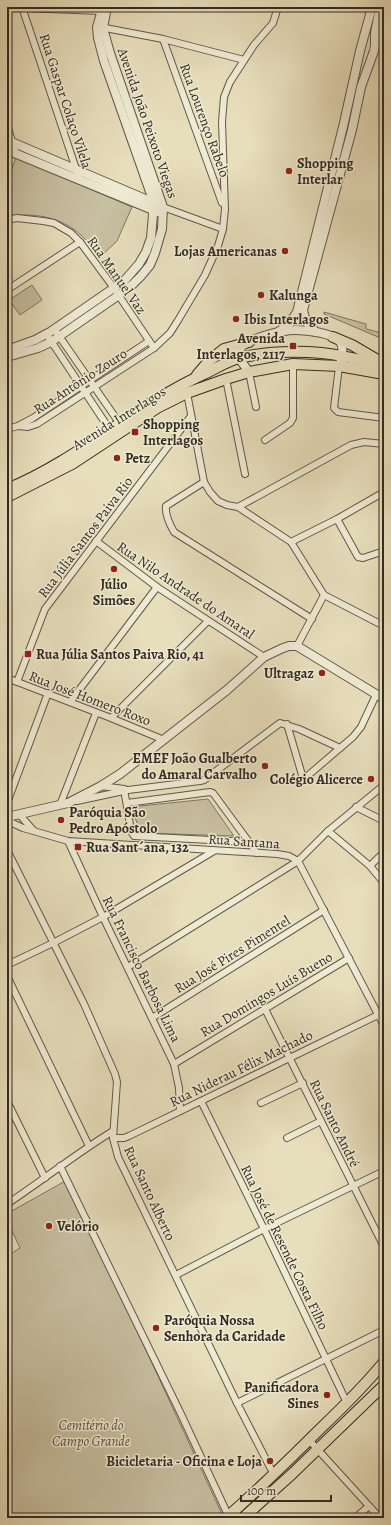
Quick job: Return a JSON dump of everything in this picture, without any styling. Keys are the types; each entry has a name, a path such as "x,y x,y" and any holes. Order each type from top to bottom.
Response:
{"main road":[{"path":"333,337 352,344 384,366"},
{"path":"194,379 210,361 224,349 249,342"},
{"name":"Avenida Interlagos","path":"7,489 71,456 152,401 239,358 296,352 342,356 384,366"},
{"name":"Avenida Interlagos","path":"7,497 72,464 157,408 187,393 226,379 249,372 293,364 336,366 384,374"},
{"path":"227,1517 274,1475 347,1403 384,1362"},
{"path":"243,1518 318,1450 384,1385"}],"street":[{"name":"Rua Antônio Zouro","path":"18,426 28,427 34,425 154,348 170,333 198,290 213,261 223,229 225,209 222,122 224,97 230,82 244,60 254,45 273,23 278,7"},
{"path":"277,333 289,324 297,312 372,7"},
{"path":"316,332 306,322 303,310 352,130 361,87 372,60 380,7"},
{"path":"22,8 104,8"},
{"name":"Rua Gaspar Colaço Vilela","path":"22,8 80,181"},
{"name":"Avenida João Peixoto Viegas","path":"7,357 38,348 51,342 117,292 131,275 146,252 151,238 154,207 104,61 98,38 104,8"},
{"path":"100,27 163,39 244,60"},
{"name":"Avenida João Peixoto Viegas","path":"7,350 35,340 117,292 132,285 150,265 159,241 162,229 163,211 100,27"},
{"name":"Rua Lourenço Rabelo","path":"163,39 225,209"},
{"path":"360,52 368,47 374,51"},
{"path":"360,52 366,60 372,60"},
{"path":"356,68 364,66 368,70"},
{"path":"7,125 10,141 16,154"},
{"path":"10,141 77,170 163,211 223,229"},
{"path":"7,150 80,181 154,207"},
{"path":"212,174 224,169"},
{"name":"Rua Manuel Vaz","path":"7,220 17,218 31,219 54,223 64,228 80,242 117,292 154,348"},
{"path":"7,290 80,242"},
{"path":"54,329 120,424"},
{"path":"256,408 249,372 239,358 239,349 249,342 277,333 296,330 316,332 333,337 341,343 342,356 340,362 336,366 335,410 338,412 384,418"},
{"path":"46,334 110,430"},
{"name":"Rua Antônio Zouro","path":"7,430 33,418 148,341"},
{"path":"265,440 290,423 293,418 293,364"},
{"path":"226,379 245,474"},
{"path":"187,393 204,482 210,492 218,501 238,507 291,542 324,595 384,626"},
{"name":"Rua Júlia Santos Paiva Rio","path":"17,682 45,609 191,416"},
{"path":"238,507 351,444 364,442 384,444"},
{"path":"204,482 166,506 168,519 174,532 312,619"},
{"path":"291,542 337,519 384,492"},
{"path":"378,496 384,499"},
{"path":"337,519 357,556 363,558 384,551"},
{"name":"Rua Nilo Andrade do Amaral","path":"96,541 157,587 264,657"},
{"path":"70,702 157,587"},
{"path":"297,646 324,595"},
{"path":"111,718 208,621"},
{"path":"64,804 101,786 120,774 227,690 264,657 289,646 297,646 384,699"},
{"name":"Rua José Homero Roxo","path":"7,678 164,740"},
{"path":"7,804 48,693"},
{"path":"287,724 304,778 340,748 361,727 376,695"},
{"path":"64,804 96,713"},
{"path":"7,817 126,790 204,780 280,723 287,724 340,748"},
{"path":"128,967 298,861 356,806 384,785"},
{"path":"101,786 126,790"},
{"path":"126,790 131,832 134,836 249,842"},
{"path":"127,803 210,792 213,793 257,853"},
{"path":"356,806 384,821"},
{"path":"19,814 34,831"},
{"name":"Rua Santana","path":"7,817 10,822 68,841 283,855 298,861"},
{"path":"328,831 370,866 384,883"},
{"name":"Rua Francisco Barbosa Lima","path":"68,841 174,1064 179,1088 180,1111"},
{"name":"Rua Santo Alberto","path":"7,850 84,1004 115,1074 117,1082 113,1134 118,1156 236,1403 274,1475"},
{"path":"7,964 53,943 103,917 214,851"},
{"path":"370,866 384,852"},
{"path":"298,861 384,1026"},
{"name":"Rua José Pires Pimentel","path":"152,1018 324,910"},
{"name":"Rua Domingos Luís Bueno","path":"174,1064 349,958"},
{"path":"7,976 88,1146"},
{"name":"Rua Santo André","path":"265,1009 384,1247"},
{"name":"Rua Niderau Félix Machado","path":"7,1204 88,1146 113,1134 124,1138 129,1136 378,1015"},
{"path":"261,1103 303,1083"},
{"path":"7,1101 45,1178"},
{"name":"Rua José de Resende Costa Filho","path":"201,1101 347,1403"},
{"path":"287,1138 321,1121"},
{"path":"60,1166 181,1414 227,1517"},
{"path":"176,1275 264,1229 384,1171"},
{"path":"236,1403 384,1330"},
{"path":"309,1440 380,1518"},
{"path":"355,1518 369,1506"}],"green space":[{"path":"16,157 132,207 117,241 100,257 74,229 56,220 47,217 27,215 7,216 7,183"},
{"path":"32,285 42,300 20,315 9,300"},
{"path":"324,312 366,324 366,329 382,333 383,328 384,334 378,337 324,314"},
{"path":"208,799 234,836 141,833 131,807"},
{"name":"Cemitério do Campo Grande","path":"67,1180 222,1514 218,1518 7,1518 7,1256 20,1248 7,1220 10,1212"}],"place":[{"name":"Shopping Interlar","path":"289,171"},
{"name":"Lojas Americanas","path":"285,251"},
{"name":"Kalunga","path":"261,295"},
{"name":"Ibis Interlagos","path":"236,319"},
{"name":"Avenida Interlagos, 2117","path":"293,346"},
{"name":"Shopping Interlagos","path":"135,432"},
{"name":"Petz","path":"117,458"},
{"name":"Júlio Simões","path":"114,569"},
{"name":"Rua Júlia Santos Paiva Rio, 41","path":"28,654"},
{"name":"Ultragaz","path":"322,673"},
{"name":"EMEF João Gualberto do Amaral Carvalho","path":"265,766"},
{"name":"Colégio Alicerce","path":"371,779"},
{"name":"Paróquia São Pedro Apóstolo","path":"61,820"},
{"name":"Rua Sant´ana, 132","path":"78,847"},
{"name":"Velório","path":"49,1226"},
{"name":"Paróquia Nossa Senhora da Caridade","path":"156,1328"},
{"name":"Panificadora Sines","path":"327,1395"},
{"name":"Bicicletaria - Oficina e Loja","path":"270,1461"}]}
